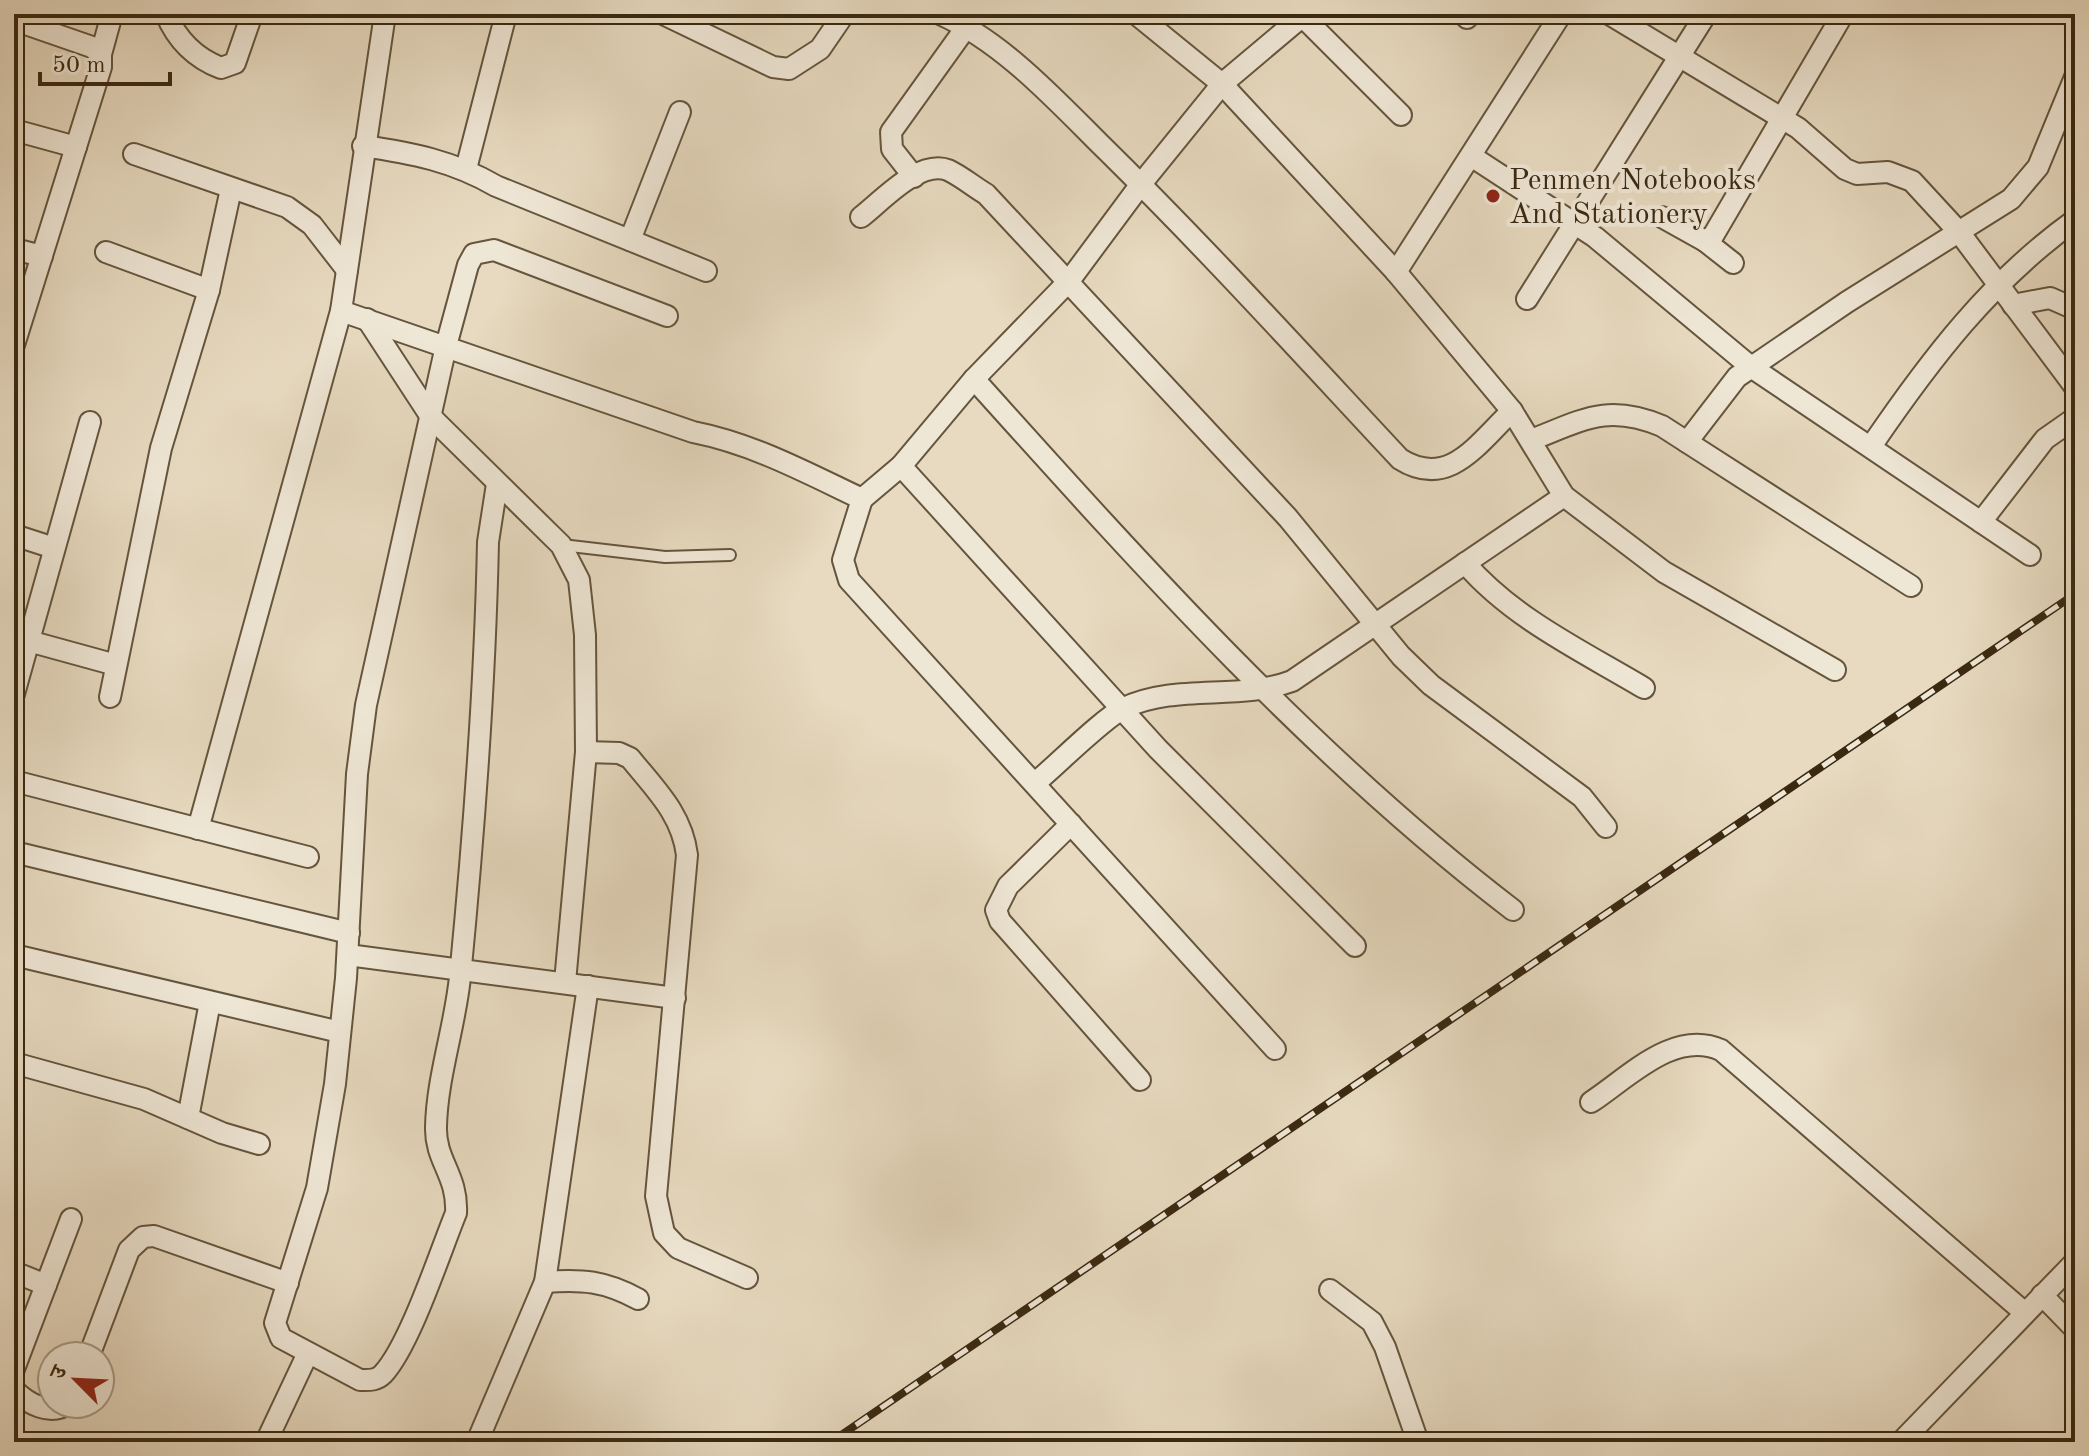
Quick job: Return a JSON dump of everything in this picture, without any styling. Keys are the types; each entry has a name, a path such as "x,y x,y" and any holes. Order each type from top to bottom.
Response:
{"street":[{"path":"14,345 101,67 101,54 112,14"},
{"path":"166,14 173,30 195,55 221,68 235,63 252,14"},
{"path":"198,829 341,311 363,146 385,14"},
{"path":"466,169 506,14"},
{"path":"663,14 773,67 789,69 820,49 844,14"},
{"path":"940,14 967,26 1023,71 1141,184 1407,464 1434,472 1455,464 1512,411"},
{"path":"1136,14 1222,84 1396,272 1512,411 1564,496 1664,572 1835,670"},
{"path":"1396,272 1561,14"},
{"path":"1609,14 1678,59 1784,119 1811,137 1845,169 1857,174 1888,172 1912,181 1959,232 2075,387"},
{"path":"1527,299 1706,14"},
{"path":"1705,241 1713,236 1843,14"},
{"path":"1275,1049 849,580 843,560 862,499 901,466 974,379 1069,281 1141,184 1222,84 1302,15 1401,115"},
{"path":"14,20 92,47 101,54"},
{"path":"914,177 892,149 891,132 967,26"},
{"path":"1687,442 1721,395 1751,367 2011,199 2026,185 2038,167 2075,77"},
{"path":"630,240 680,112"},
{"path":"14,130 76,147"},
{"path":"363,146 418,153 466,169 496,186 706,271"},
{"path":"134,154 287,207 312,225 347,270"},
{"path":"1471,156 1576,224 1644,275 1751,367 1872,445 2030,555"},
{"path":"861,217 914,177 932,168 947,170 986,194 1069,281 1194,422 1288,518 1401,656 1431,685 1582,797 1606,827"},
{"path":"110,697 161,448 209,290 231,189"},
{"path":"1662,217 1705,241 1733,263"},
{"path":"1872,445 1925,368 1997,284 2075,220"},
{"path":"14,249 42,256"},
{"path":"497,484 489,531 460,972 436,1123 440,1156 452,1175 457,1195 456,1213 399,1351 382,1376 360,1380 281,1338 275,1323 317,1188 340,1032 348,955 357,774 366,705 446,346 468,265 481,250 494,250 667,316"},
{"path":"106,252 209,290"},
{"path":"2013,305 2050,298 2075,309"},
{"path":"341,311 693,432 740,445 790,464 862,499"},
{"path":"367,319 431,417 561,545 579,580 585,635 586,752 565,982"},
{"path":"974,379 1212,640 1428,845 1513,910"},
{"path":"1531,440 1594,416 1620,413 1662,426 1911,586"},
{"path":"1981,522 2045,439 2075,418"},
{"path":"14,694 21,639 54,548 90,422"},
{"path":"901,466 1122,709 1355,946"},
{"path":"1035,783 1122,709 1174,696 1265,691 1292,681 1564,496"},
{"path":"14,535 54,548"},
{"path":"1465,563 1494,593 1519,612 1644,688"},
{"path":"21,639 116,665"},
{"path":"586,752 619,753 630,758 677,817 684,835 687,855 656,1196 664,1233 678,1248 747,1278"},
{"path":"14,781 308,857"},
{"path":"1071,824 1008,886 996,910 1000,921 1140,1080"},
{"path":"14,852 349,933"},
{"path":"14,955 340,1032"},
{"path":"348,955 675,998"},
{"path":"477,1442 545,1282 588,986"},
{"path":"188,1118 210,1002"},
{"path":"1591,1102 1675,1047 1704,1043 1721,1050 2025,1313"},
{"path":"14,1063 144,1099 259,1144"},
{"path":"14,1365 71,1219"},
{"path":"95,1340 129,1250 143,1237 154,1236 288,1283"},
{"path":"1901,1442 2075,1262"},
{"path":"14,1272 46,1285"},
{"path":"545,1282 584,1279 611,1285 638,1299"},
{"path":"1330,1290 1372,1322 1385,1347 1418,1442"},
{"path":"2042,1295 2075,1329"},
{"path":"266,1442 308,1353"},
{"path":"14,1390 36,1404"}],"lane":[{"path":"561,545 665,557 730,555"}],"railway":[{"path":"831,1442 2075,594"}],"place":[{"name":"Penmen Notebooks And Stationery","path":"1493,196"}]}
